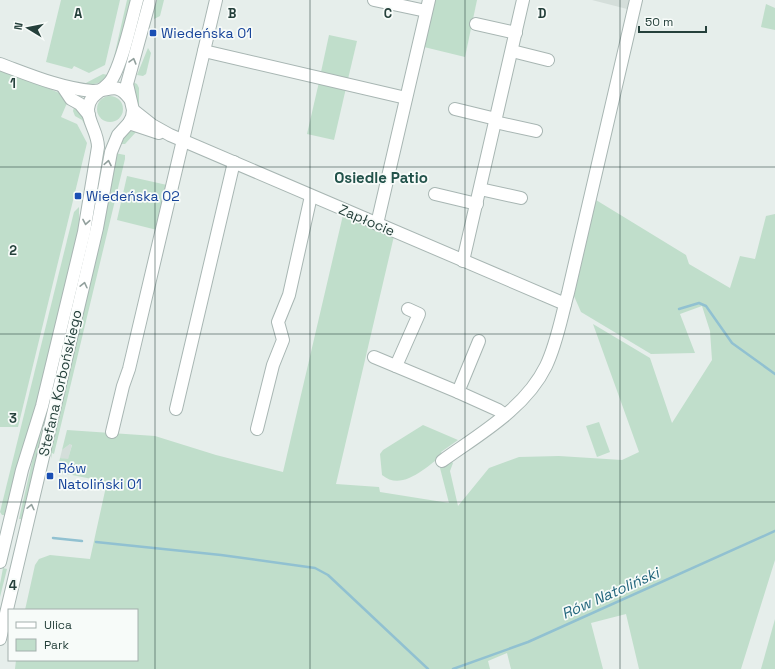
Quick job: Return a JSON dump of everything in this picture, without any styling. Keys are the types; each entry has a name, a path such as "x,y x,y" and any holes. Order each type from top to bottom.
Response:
{"street":[{"path":"90,118 89,104 98,91 106,86 115,74 137,0"},
{"name":"Stefana Korbońskiego","path":"0,638 97,228 110,152 114,142 126,126 132,104 128,78 150,0"},
{"path":"112,432 123,386 129,369 216,0"},
{"path":"374,0 428,6 377,224"},
{"path":"464,262 523,0"},
{"path":"442,461 505,416 528,391 545,368 558,332 565,304 636,0"},
{"path":"476,24 516,33"},
{"path":"204,51 406,98"},
{"path":"512,51 548,60"},
{"path":"0,64 63,87 98,91 104,88 116,88 122,90 132,104"},
{"path":"63,87 71,99 80,104 101,130 108,132 126,126"},
{"name":"Zapłocie","path":"132,104 152,125 170,135 565,304"},
{"path":"455,109 536,132"},
{"name":"Stefana Korbońskiego","path":"0,562 2,542 42,406 84,232 98,147 97,134 90,118"},
{"name":"Zapłocie","path":"126,126 170,135"},
{"path":"176,409 234,162"},
{"path":"480,189 521,198"},
{"path":"435,194 477,204"},
{"path":"257,429 273,365 283,340 278,322 289,295 311,196"},
{"path":"396,366 419,314 408,309"},
{"path":"458,392 479,341"},
{"path":"374,357 498,410 505,416"},
{"path":"2,542 22,544"}],"shaded area":[{"path":"592,0 629,0 627,9"},
{"path":"72,444 68,460 60,458 62,450"}],"green space":[{"path":"61,0 120,0 105,65 89,73 74,66 72,69 46,62"},
{"path":"127,0 133,0 112,67 112,66"},
{"path":"155,0 164,0 160,16 154,19"},
{"path":"435,0 477,0 465,57 424,47"},
{"path":"766,4 775,8 775,30 761,27"},
{"path":"329,35 357,41 348,79 321,72"},
{"path":"148,48 151,53 146,74 143,76 137,75"},
{"path":"0,69 62,94 67,103 61,117 77,124 87,143 18,427 0,427"},
{"path":"103,74 108,75 100,82 94,84 84,84"},
{"path":"133,82 137,84 139,88 139,109"},
{"path":"319,82 346,88 334,140 307,134"},
{"path":"110,96 119,100 123,109 119,118 110,122 101,118 97,109 101,100"},
{"path":"74,107 82,115 92,138 82,120 75,116 73,111"},
{"path":"130,130 137,131 125,144 118,144"},
{"path":"103,151 105,152 89,241 23,519 19,519"},
{"path":"115,153 125,155 125,159 54,454 52,453 51,459 51,444"},
{"path":"127,176 167,185 157,230 117,220"},
{"path":"596,200 686,255 689,264 730,288 740,256 755,259 766,216 775,214 775,560 741,669 639,669 626,614 591,623 603,669 511,669 507,653 488,661 490,669 15,669 16,661 138,661 138,609 25,609 35,565 39,559 50,555 90,559 107,482 57,472 60,458 68,459 72,445 70,444 62,450 67,430 155,436 216,455 283,472 343,215 394,236 336,484 379,487 380,492 449,503 440,468 451,461 453,463 450,471 458,506 489,468 519,457 559,456 622,460 639,452 593,324 650,358 672,423 712,360 710,331 702,306 680,314 695,353 651,354 581,312 574,296"},
{"path":"79,207 79,228 36,408 6,515 2,515 0,512 74,212"},
{"path":"599,422 610,452 597,457 586,426"},
{"path":"423,425 458,440 441,452 443,455 414,476 398,481 390,480 382,475 380,454 383,450"},
{"path":"3,568 7,569 0,597 0,584"},
{"path":"775,619 775,669 761,669"}],"waterway":[{"path":"679,309 699,303 706,306 732,343 775,374"},
{"name":"Rów Natoliński","path":"453,669 528,642 775,531"},
{"path":"53,538 82,541"},
{"path":"96,542 221,555 315,568 328,575 428,669"}],"place":[{"name":"Wiedeńska 01","path":"153,33"},
{"name":"Wiedeńska 02","path":"78,196"},
{"name":"Rów Natoliński 01","path":"50,476"}],"district":[{"name":"Osiedle Patio","path":"381,177"}]}
